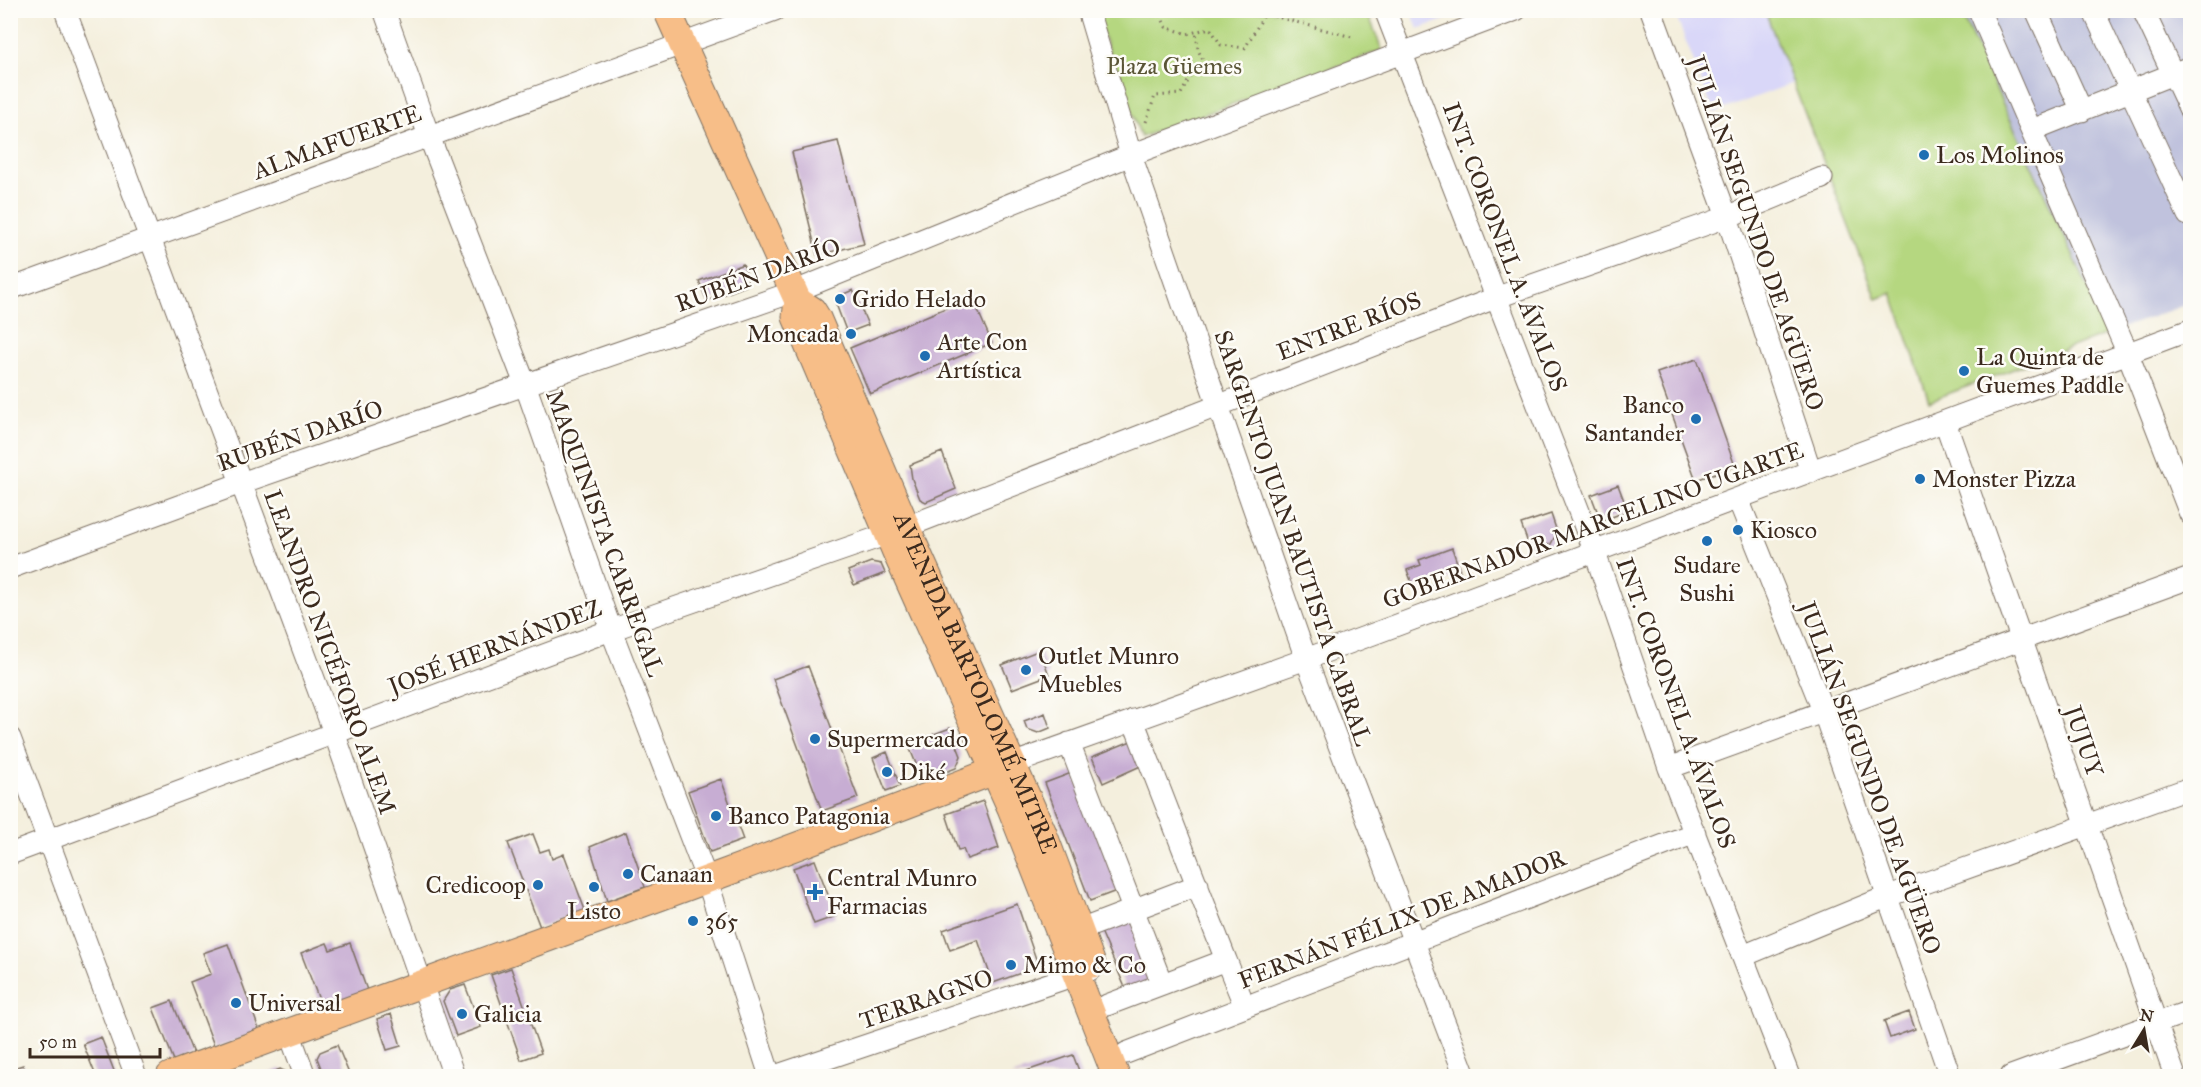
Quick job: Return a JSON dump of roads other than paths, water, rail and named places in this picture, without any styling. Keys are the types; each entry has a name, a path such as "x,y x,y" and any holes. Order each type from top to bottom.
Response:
{"main road":[{"name":"AVENIDA BARTOLOMÉ MITRE","path":"667,10 795,296 812,310 817,318 897,530 1003,768 1080,930 1085,972 1107,1005 1126,1069"},
{"name":"AVENIDA BARTOLOMÉ MITRE","path":"1003,768 1126,1069"},
{"path":"170,1077 421,983 707,880 1003,768"}],"street":[{"name":"LEANDRO NICÉFORO ALEM","path":"65,10 335,735 454,1077"},
{"name":"MAQUINISTA CARREGAL","path":"384,10 429,136 525,384 611,630 707,880 770,1077"},
{"name":"ALMAFUERTE","path":"10,289 683,46 775,10"},
{"name":"SARGENTO JUAN BAUTISTA CABRAL","path":"1088,10 1131,155 1306,659 1465,1077"},
{"name":"INT. CORONEL A. ÁVALOS","path":"1385,10 1404,52 1495,298 1594,550 1669,768 1743,957 1781,1074"},
{"name":"RUBÉN DARÍO","path":"10,568 241,483 525,384 795,296 1131,155 1516,10"},
{"name":"JULIÁN SEGUNDO DE AGÜERO","path":"1652,10 1727,217 1811,472"},
{"path":"1979,10 2128,354 2190,514"},
{"path":"2036,10 2082,111"},
{"path":"2094,10 2188,215"},
{"path":"2143,10 2181,70 2190,110"},
{"path":"2032,130 2181,70"},
{"name":"ENTRE RÍOS","path":"897,530 1495,298 1727,217 1822,178"},
{"name":"GOBERNADOR MARCELINO UGARTE","path":"1003,768 1306,659 2190,330"},
{"name":"JUJUY","path":"1945,422 2175,1077"},
{"name":"JULIÁN SEGUNDO DE AGÜERO","path":"1738,499 1824,713 1950,1077"},
{"name":"JOSÉ HERNÁNDEZ","path":"10,854 335,735 611,630 897,530"},
{"path":"1669,768 2190,578"},
{"path":"1133,720 1245,1007"},
{"path":"10,738 50,840 136,1077"},
{"path":"1069,743 1162,984"},
{"path":"1743,957 1887,897 2190,788"},
{"name":"FERNÁN FÉLIX DE AMADOR","path":"1126,1069 1245,1007 1413,944 1695,833"},
{"path":"1080,930 1198,885"},
{"path":"1107,1005 1226,960"},
{"name":"TERRAGNO","path":"775,1077 1085,972"},
{"path":"2011,1077 2190,1011"},
{"path":"289,1032 305,1077"}],"place":[{"name":"Los Molinos","path":"1924,155"},
{"name":"Grido Helado","path":"840,299"},
{"name":"Moncada","path":"851,334"},
{"name":"Arte Con Artística","path":"925,356"},
{"name":"La Quinta de Guemes Paddle","path":"1964,371"},
{"name":"Banco Santander","path":"1696,419"},
{"name":"Monster Pizza","path":"1920,479"},
{"name":"Kiosco","path":"1738,530"},
{"name":"Sudare Sushi","path":"1707,541"},
{"name":"Outlet Munro Muebles","path":"1026,670"},
{"name":"Supermercado","path":"815,739"},
{"name":"Diké","path":"887,772"},
{"name":"Banco Patagonia","path":"716,816"},
{"name":"Canaan","path":"628,874"},
{"name":"Credicoop","path":"538,885"},
{"name":"Listo","path":"594,887"},
{"name":"Central Munro Farmacias","path":"815,892"},
{"name":"365","path":"693,921"},
{"name":"Mimo & Co","path":"1011,965"},
{"name":"Universal","path":"236,1003"},
{"name":"Galicia","path":"462,1014"}],"park label":[{"name":"Plaza Güemes","path":"1174,66"}]}
